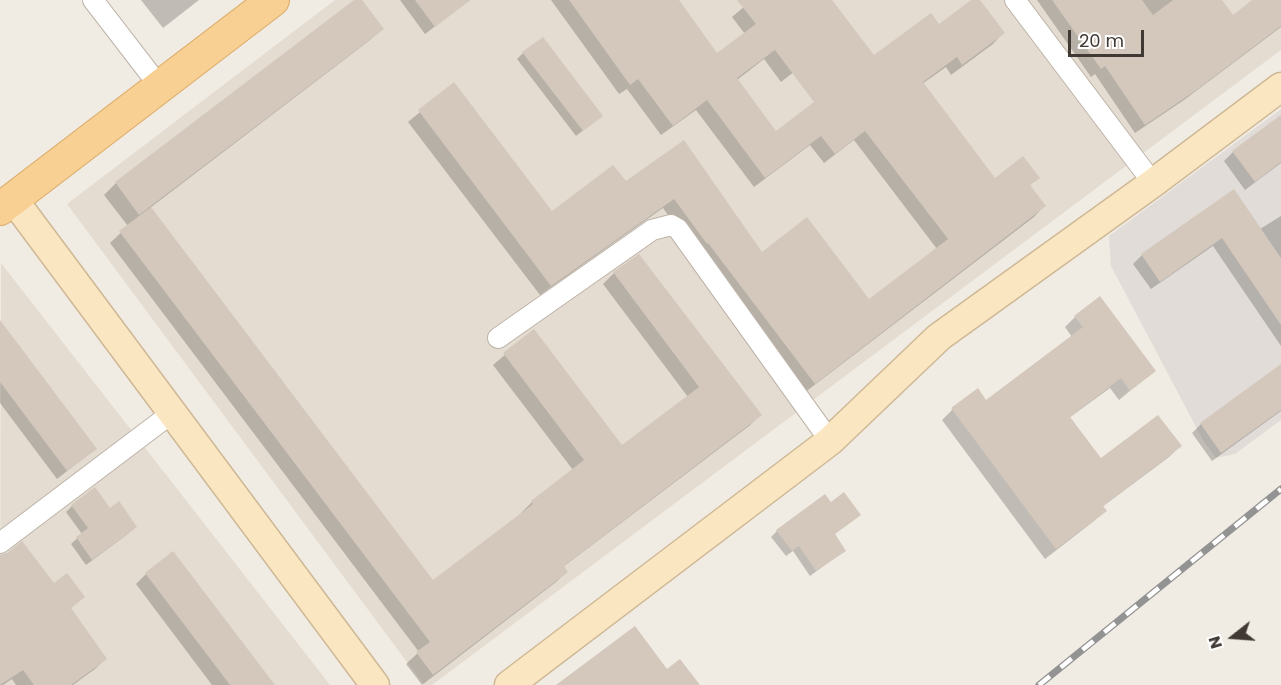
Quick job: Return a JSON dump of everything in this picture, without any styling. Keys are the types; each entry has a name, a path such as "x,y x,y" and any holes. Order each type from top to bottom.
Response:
{"main road":[{"path":"273,0 7,204 172,413 375,685"},
{"path":"509,685 830,441 939,338 1281,87"}],"street":[{"path":"93,0 160,87"},
{"path":"1015,0 1153,183"},
{"path":"498,338 652,231 670,225 678,230 830,441"},
{"path":"0,543 172,413"}],"shaded area":[{"path":"335,0 1281,0 1281,50 432,685 424,685 67,204"},
{"path":"1281,109 1281,420 1235,454 1216,458 1204,442 1111,266 1109,236"},
{"path":"1,263 330,685 0,685"}],"building":[{"path":"354,0 362,0 384,29 139,215 115,182"},
{"path":"415,0 470,0 435,27"},
{"path":"569,0 679,0 717,53 756,24 737,0 832,0 874,55 931,13 939,24 971,0 980,0 1005,33 962,65 957,57 923,82 995,178 1023,156 1040,178 1030,185 1046,206 815,384 674,199 551,286 418,110 454,82 552,211 613,165 626,181 684,140 762,252 807,217 869,299 948,239 865,131 835,154 821,136 765,178 707,100 673,126 638,79 630,85","holes":["775,50 814,102 776,131 737,78"]},
{"path":"1052,0 1142,0 1153,15 1173,0 1222,0 1233,15 1252,0 1281,0 1281,26 1195,91 1145,125 1105,66 1101,69"},
{"path":"543,37 603,116 583,131 522,52"},
{"path":"1281,115 1281,162 1255,182 1232,151"},
{"path":"1234,189 1281,258 1281,325 1222,238 1160,282 1141,254"},
{"path":"151,207 433,580 533,504 531,501 584,460 503,353 534,329 622,445 699,387 613,272 639,254 762,415 564,566 568,572 433,675 416,652 430,642 119,231"},
{"path":"1100,296 1156,371 1130,391 1121,378 1070,417 1101,458 1158,415 1182,446 1103,506 1107,511 1056,549 951,408 978,388 986,400 1083,327 1074,316"},
{"path":"0,320 97,449 67,471 0,382"},
{"path":"1281,364 1281,410 1221,453 1200,423"},
{"path":"95,487 110,508 119,501 137,527 92,560 76,537 88,528 71,505"},
{"path":"844,492 861,515 835,534 846,551 816,571 799,546 792,551 776,530 825,494 831,502"},
{"path":"22,541 54,583 67,573 85,597 71,608 107,659 71,685 34,685 23,670 0,685 0,555 7,553"},
{"path":"173,551 275,685 230,685 145,573"},
{"path":"635,626 667,669 680,659 700,685 556,685"}],"railway":[{"path":"1039,685 1281,489"}]}
